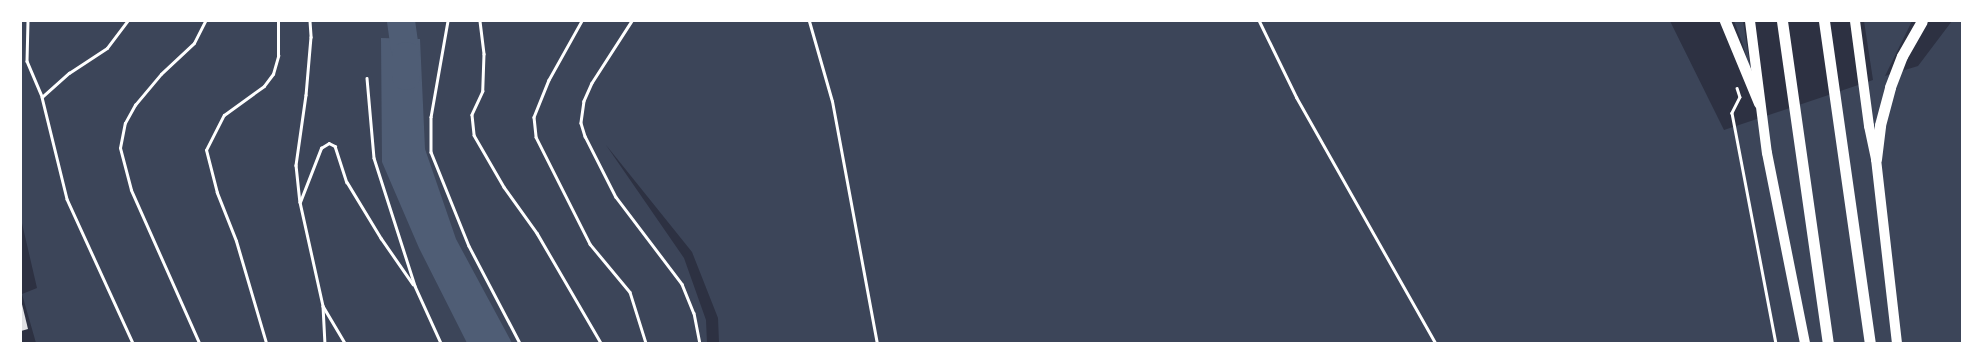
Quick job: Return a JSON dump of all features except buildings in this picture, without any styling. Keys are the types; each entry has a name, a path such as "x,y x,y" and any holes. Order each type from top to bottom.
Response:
{"highway":[{"path":"1725,21 1759,104"},
{"path":"1782,21 1828,343"},
{"path":"1824,21 1870,343"},
{"path":"1876,160 1880,125 1890,87 1902,56 1922,21"}],"main road":[{"path":"1750,21 1759,88 1759,104 1805,343"},
{"path":"1855,21 1869,126 1876,160 1897,343"}],"lane":[{"path":"809,21 832,101 877,343"},
{"path":"1259,21 1296,97 1435,343"}],"path":[{"path":"28,21 27,61 42,97 67,199 133,343"},
{"path":"42,97 69,73 107,48 127,21"},
{"path":"199,343 131,190 120,148 125,123 135,105 161,74 194,43 205,21"},
{"path":"266,343 236,241 217,193 206,150 224,115 264,86 273,74 278,56 278,21"},
{"path":"310,21 311,38 306,95 296,165 300,202 323,306 325,343"},
{"path":"448,21 431,116 432,152 469,246 520,343"},
{"path":"480,21 484,54 483,91 472,115 474,135 504,187 537,233 601,343"},
{"path":"582,21 549,80 534,117 536,137 590,244 630,292 646,343"},
{"path":"632,21 592,83 584,101 581,123 585,136 616,197 672,266 682,284 694,313 700,343"},
{"path":"367,78 374,158 415,286 441,343"},
{"path":"1736,84 1740,97 1732,113 1776,343"},
{"path":"300,202 321,148 329,143 335,146 346,182 381,238 415,286"},
{"path":"323,306 345,343"}],"shaded area":[{"path":"21,21 1670,21 1724,130 1873,80 1864,21 1912,21 1885,76 1918,66 1952,21 1962,21 1962,343 719,343 718,318 692,252 606,145 684,258 706,320 707,343 36,343 22,294 37,288 21,219"},
{"path":"1734,21 1743,21 1752,76 1742,42"},
{"path":"381,38 420,39 425,149 456,239 512,343 467,343 419,248 382,162"}],"waterway":[{"path":"401,21 406,56 406,76"}]}
